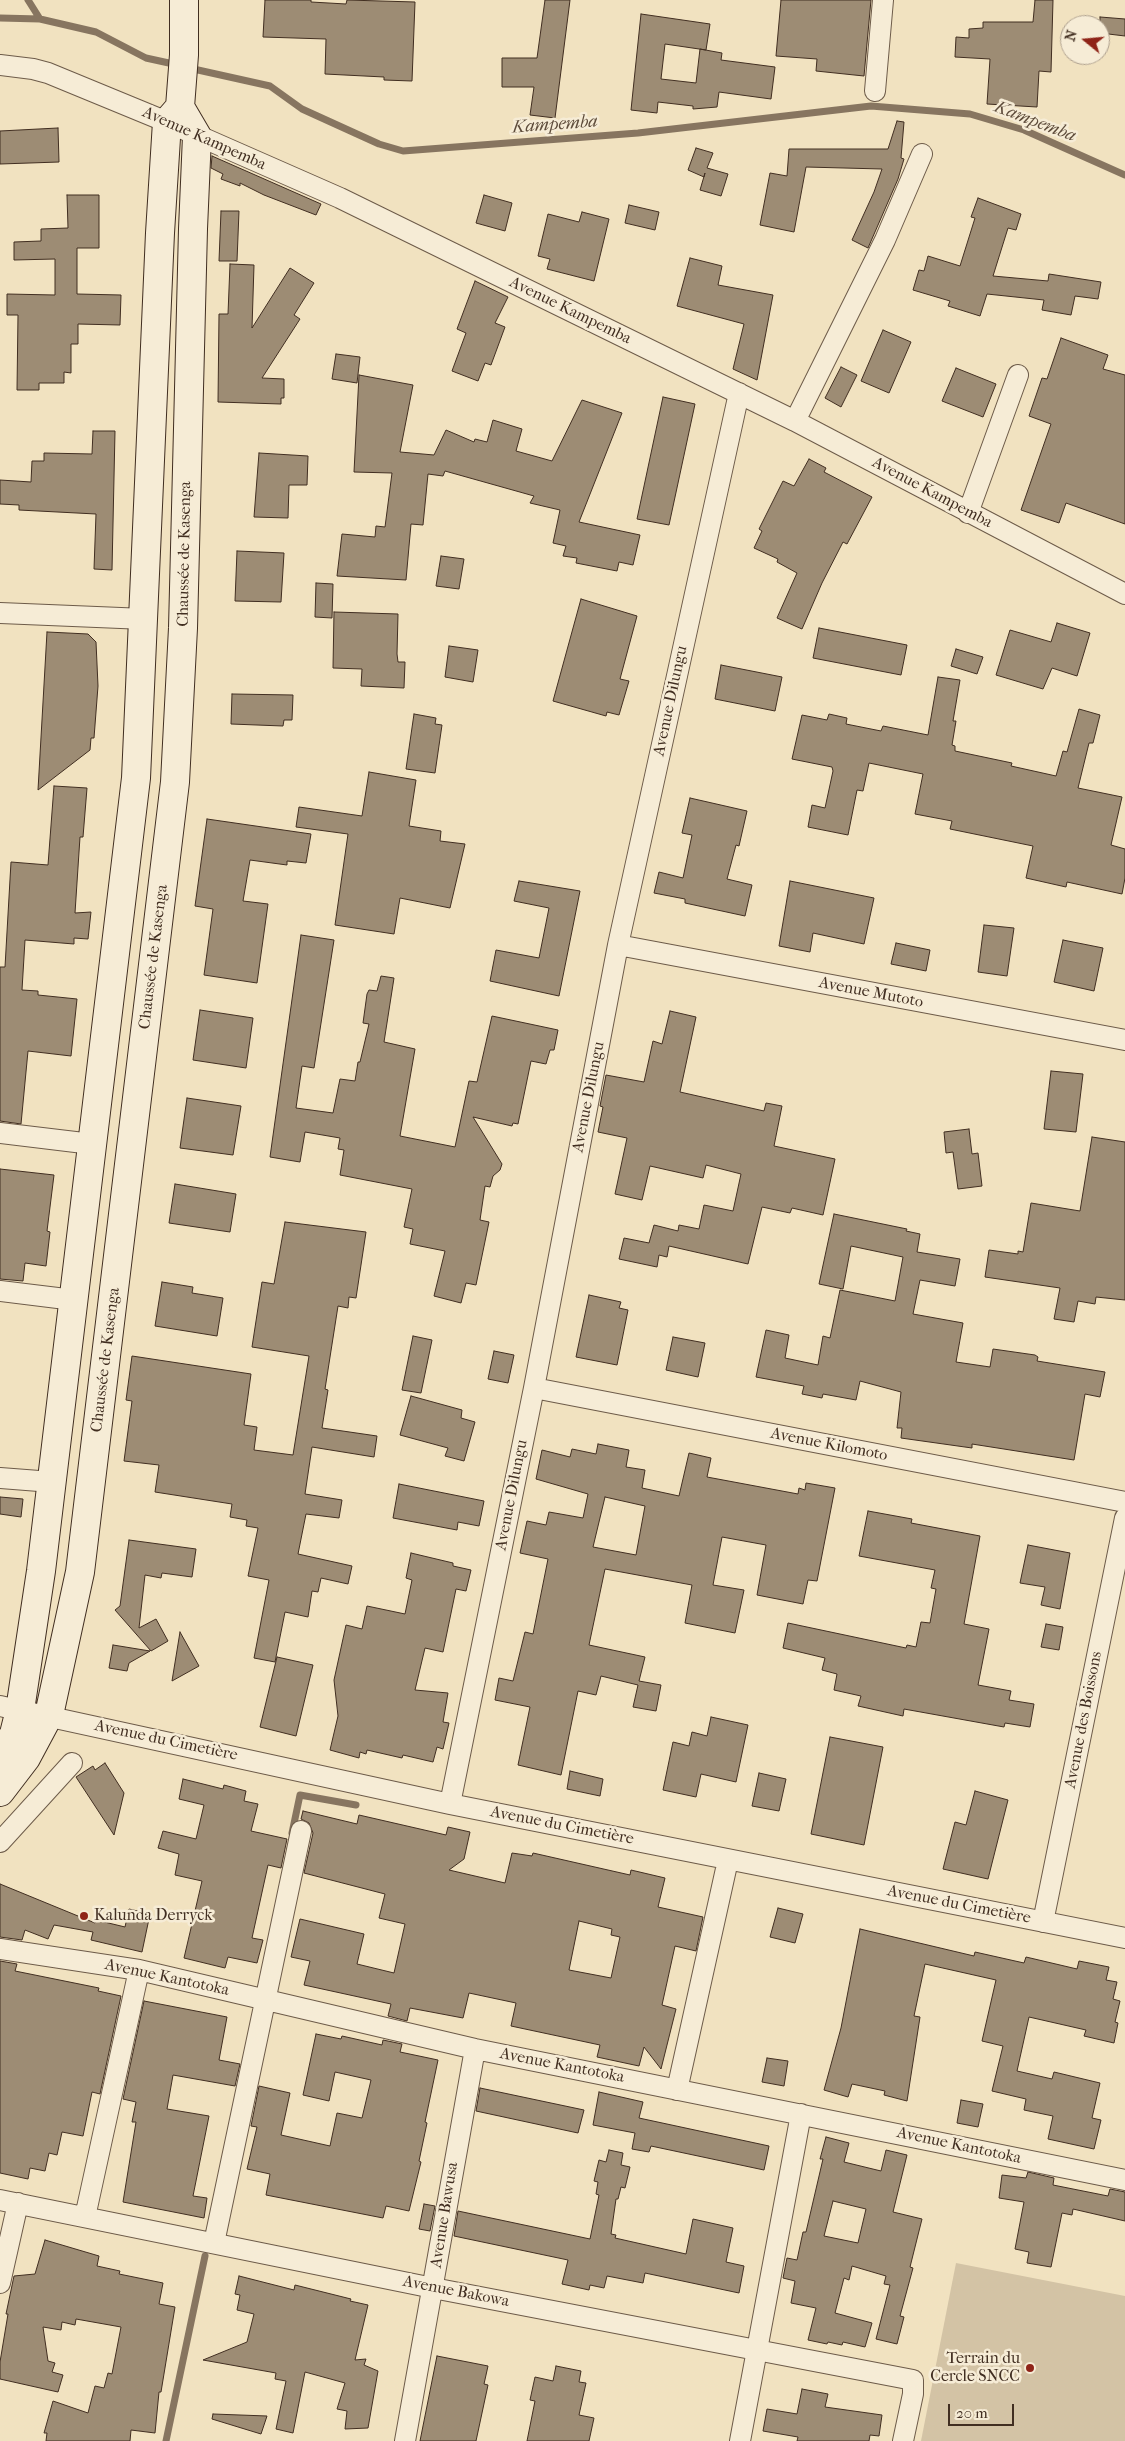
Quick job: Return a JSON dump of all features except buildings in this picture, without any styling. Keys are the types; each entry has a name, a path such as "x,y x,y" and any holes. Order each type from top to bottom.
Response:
{"main road":[{"path":"0,1756 14,1734 10,1708 41,1570 136,778 145,619 160,233 184,55 184,0"},
{"path":"176,108 197,136"},
{"name":"Chaussée de Kasenga","path":"0,1792 26,1758 49,1715 80,1572 175,782 183,628 197,136"},
{"path":"136,778 175,782"}],"street":[{"path":"875,91 883,0"},
{"name":"Avenue Kampemba","path":"0,65 33,69 176,108"},
{"name":"Avenue Kampemba","path":"197,136 340,198 739,393 1125,594"},
{"path":"795,421 885,240 922,154"},
{"path":"968,513 1018,375"},
{"name":"Avenue Dilungu","path":"450,1804 534,1388 618,945 739,393"},
{"path":"0,613 145,619"},
{"name":"Avenue Mutoto","path":"618,945 1125,1040"},
{"path":"0,1133 92,1144"},
{"path":"0,1291 74,1300"},
{"name":"Avenue Kilomoto","path":"534,1388 1125,1502"},
{"path":"0,1478 52,1482"},
{"name":"Avenue des Boissons","path":"1043,1922 1125,1518"},
{"name":"Avenue du Cimetière","path":"10,1708 450,1804 1125,1938"},
{"path":"0,1842 72,1763"},
{"path":"214,2243 267,2000 301,1831"},
{"path":"677,2090 728,1860"},
{"name":"Avenue Kantotoka","path":"0,1949 139,1970 475,2049 1125,2180"},
{"path":"85,2217 139,1970"},
{"name":"Avenue Bawusa","path":"405,2441 475,2049"},
{"path":"740,2441 802,2114"},
{"path":"0,2284 9,2202"},
{"name":"Avenue Bakowa","path":"9,2202 433,2288 913,2380 913,2394 903,2441"}],"shaded area":[{"name":"Terrain du Cercle SNCC","path":"956,2263 1125,2296 1125,2441 921,2441"}],"waterway":[{"path":"28,0 40,19"},
{"name":"Kampemba","path":"0,18 40,19 96,32 146,58 178,65"},
{"name":"Kampemba","path":"189,68 270,86 302,109 379,144 403,151 638,133 871,106 970,114 1024,130 1125,175"},
{"path":"292,1833 300,1795 356,1805"},
{"path":"166,2441 205,2256"}],"place":[{"name":"Kalunda Derryck","path":"84,1916"},
{"name":"Terrain du Cercle SNCC","path":"1030,2368"}]}
